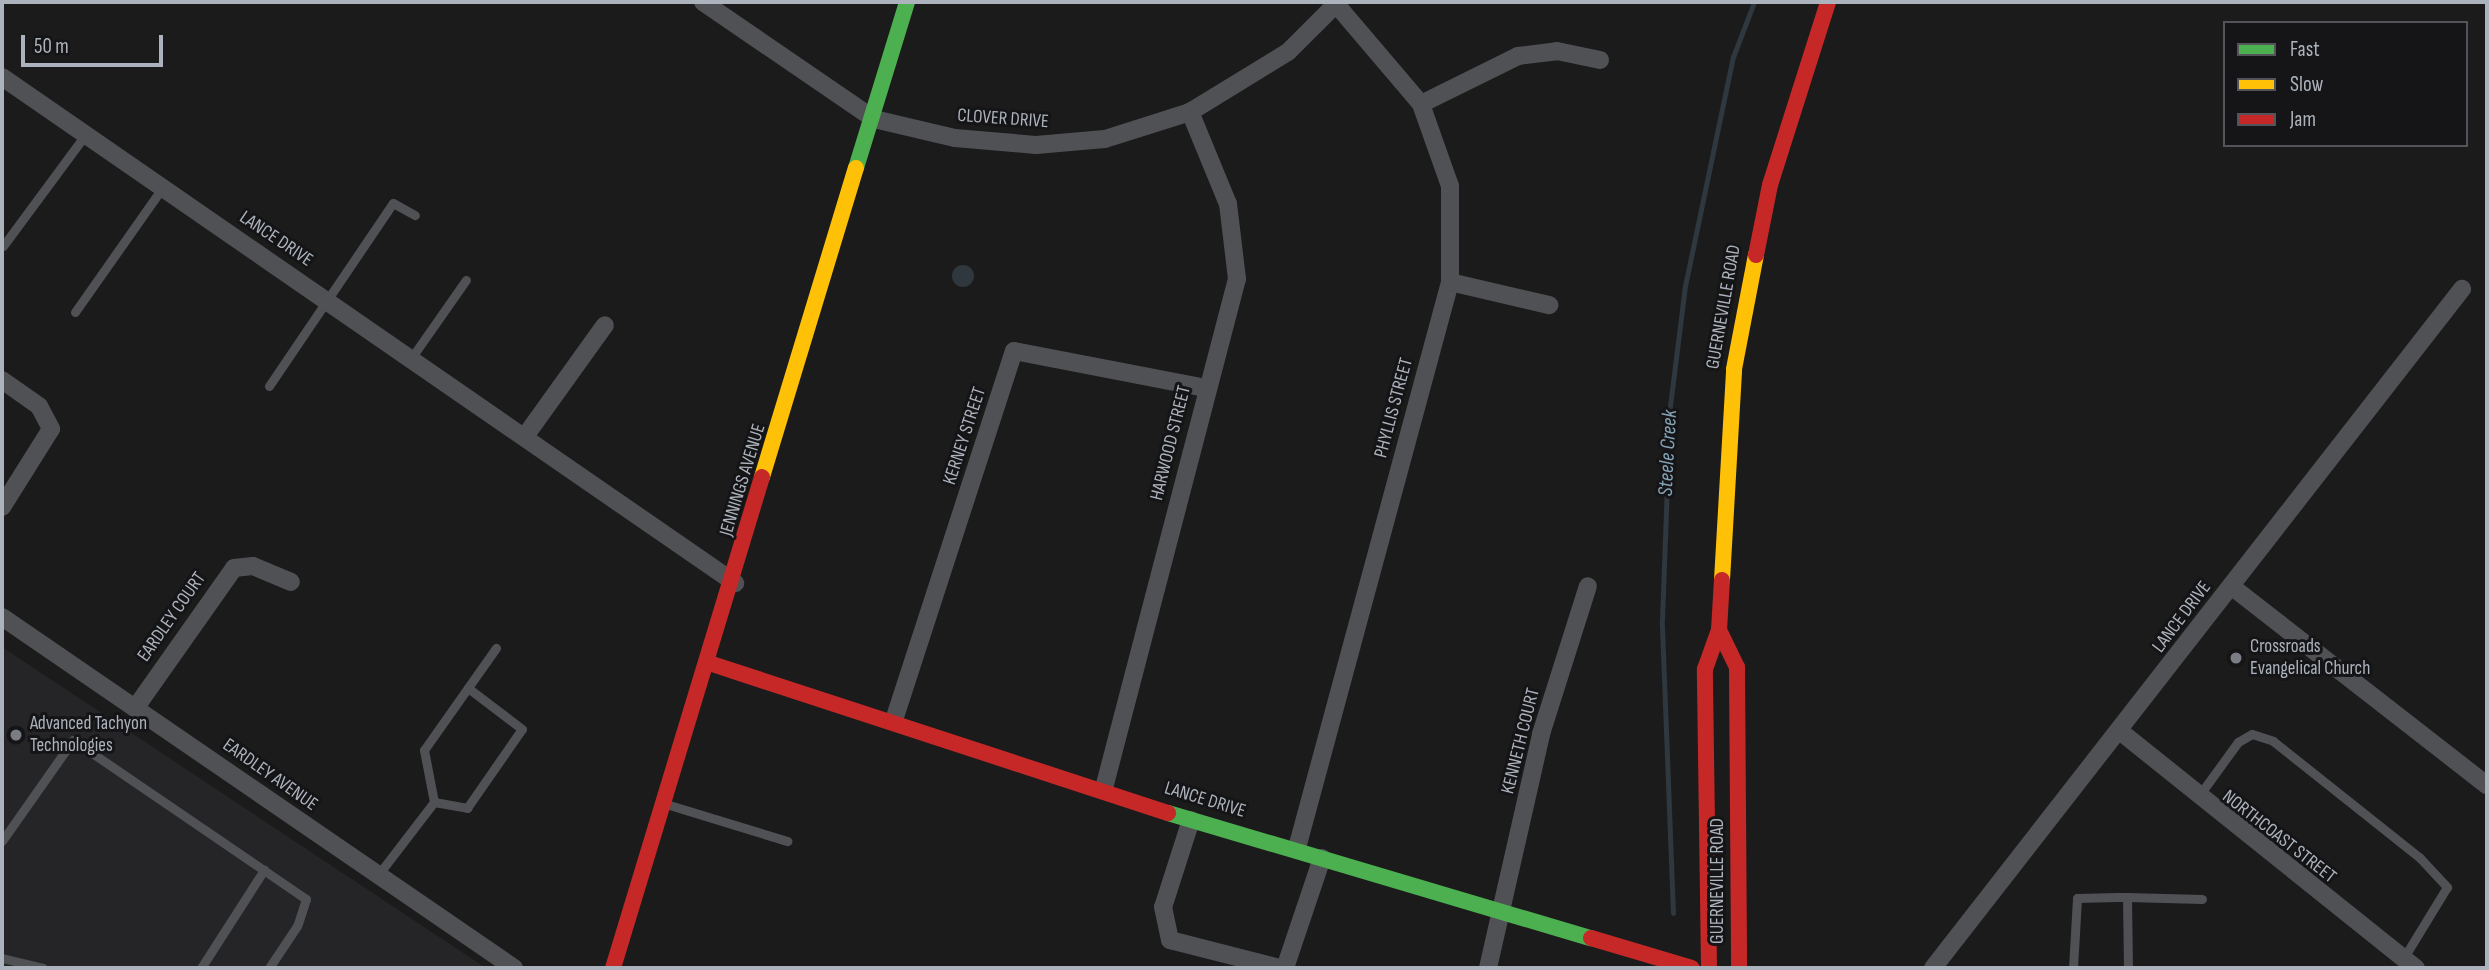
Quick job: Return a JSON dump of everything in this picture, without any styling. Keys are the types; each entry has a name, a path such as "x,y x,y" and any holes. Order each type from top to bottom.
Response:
{"street":[{"name":"CLOVER DRIVE","path":"703,2 874,118 956,138 1036,145 1105,139 1190,112 1288,52 1337,3"},
{"name":"JENNINGS AVENUE","path":"613,968 735,583 907,2"},
{"name":"GUERNEVILLE ROAD","path":"1709,968 1705,669 1719,630 1725,444 1745,294 1788,121 1828,2"},
{"name":"PHYLLIS STREET","path":"1297,848 1450,282 1450,186 1421,104 1337,3"},
{"path":"1421,104 1518,56 1557,51 1600,60"},
{"name":"LANCE DRIVE","path":"2,77 526,435 735,583"},
{"name":"HARWOOD STREET","path":"1104,788 1206,387 1237,279 1237,237 1190,112"},
{"path":"1450,282 1549,305"},
{"name":"LANCE DRIVE","path":"1933,968 2120,732 2462,289"},
{"path":"526,435 605,326"},
{"name":"KERNEY STREET","path":"894,720 1014,351 1206,387"},
{"path":"2,380 39,406 51,429 3,502"},
{"name":"EARDLEY COURT","path":"135,707 234,568 253,566 291,582"},
{"name":"KENNETH COURT","path":"1488,968 1541,734 1588,586"},
{"path":"2231,586 2487,785"},
{"name":"EARDLEY AVENUE","path":"2,617 514,968"},
{"name":"GUERNEVILLE ROAD","path":"1719,630 1737,667 1740,968"},
{"name":"LANCE DRIVE","path":"709,663 1104,788 1191,820 1297,848 1322,858 1503,909 1692,968"},
{"name":"NORTHCOAST STREET","path":"2120,732 2197,799 2409,965"},
{"path":"1191,820 1163,907 1170,940 1282,968 1322,858"}],"lane":[{"path":"3,246 86,134"},
{"path":"75,312 163,187"},
{"path":"270,386 326,298 393,203 415,215"},
{"path":"412,357 466,279"},
{"path":"378,875 434,802 424,750 496,648"},
{"path":"434,802 467,808 522,729 468,688"},
{"path":"2197,799 2238,742 2252,734 2273,741 2420,858 2447,887 2409,965"},
{"path":"2,841 73,740 306,899 297,926 268,968"},
{"path":"666,804 787,841"},
{"path":"201,968 264,870"},
{"path":"2127,897 2128,968"},
{"path":"2073,968 2077,898 2202,899"},
{"path":"2,958 43,968"}],"shaded area":[{"path":"959,265 967,265 974,272 974,280 967,287 959,287 952,280 952,272"},
{"path":"2,647 486,968 2,968"}],"waterway":[{"name":"Steele Creek","path":"1673,913 1662,620 1670,406 1685,286 1733,57 1754,2"}],"traffic: fast":[{"path":"856,168 907,2"},
{"path":"1168,813 1591,938"}],"traffic: slow":[{"path":"762,477 856,168"},
{"path":"1722,580 1734,369 1756,255"}],"traffic: jam":[{"path":"1756,255 1770,185 1828,2"},
{"path":"613,968 762,477"},
{"path":"1709,968 1705,669 1719,630 1722,580"},
{"path":"1719,630 1737,667 1739,968"},
{"path":"709,663 1168,813"},
{"path":"1591,938 1692,968"}],"place":[{"name":"Crossroads Evangelical Church","path":"2236,658"},
{"name":"Advanced Tachyon Technologies","path":"16,735"}]}
